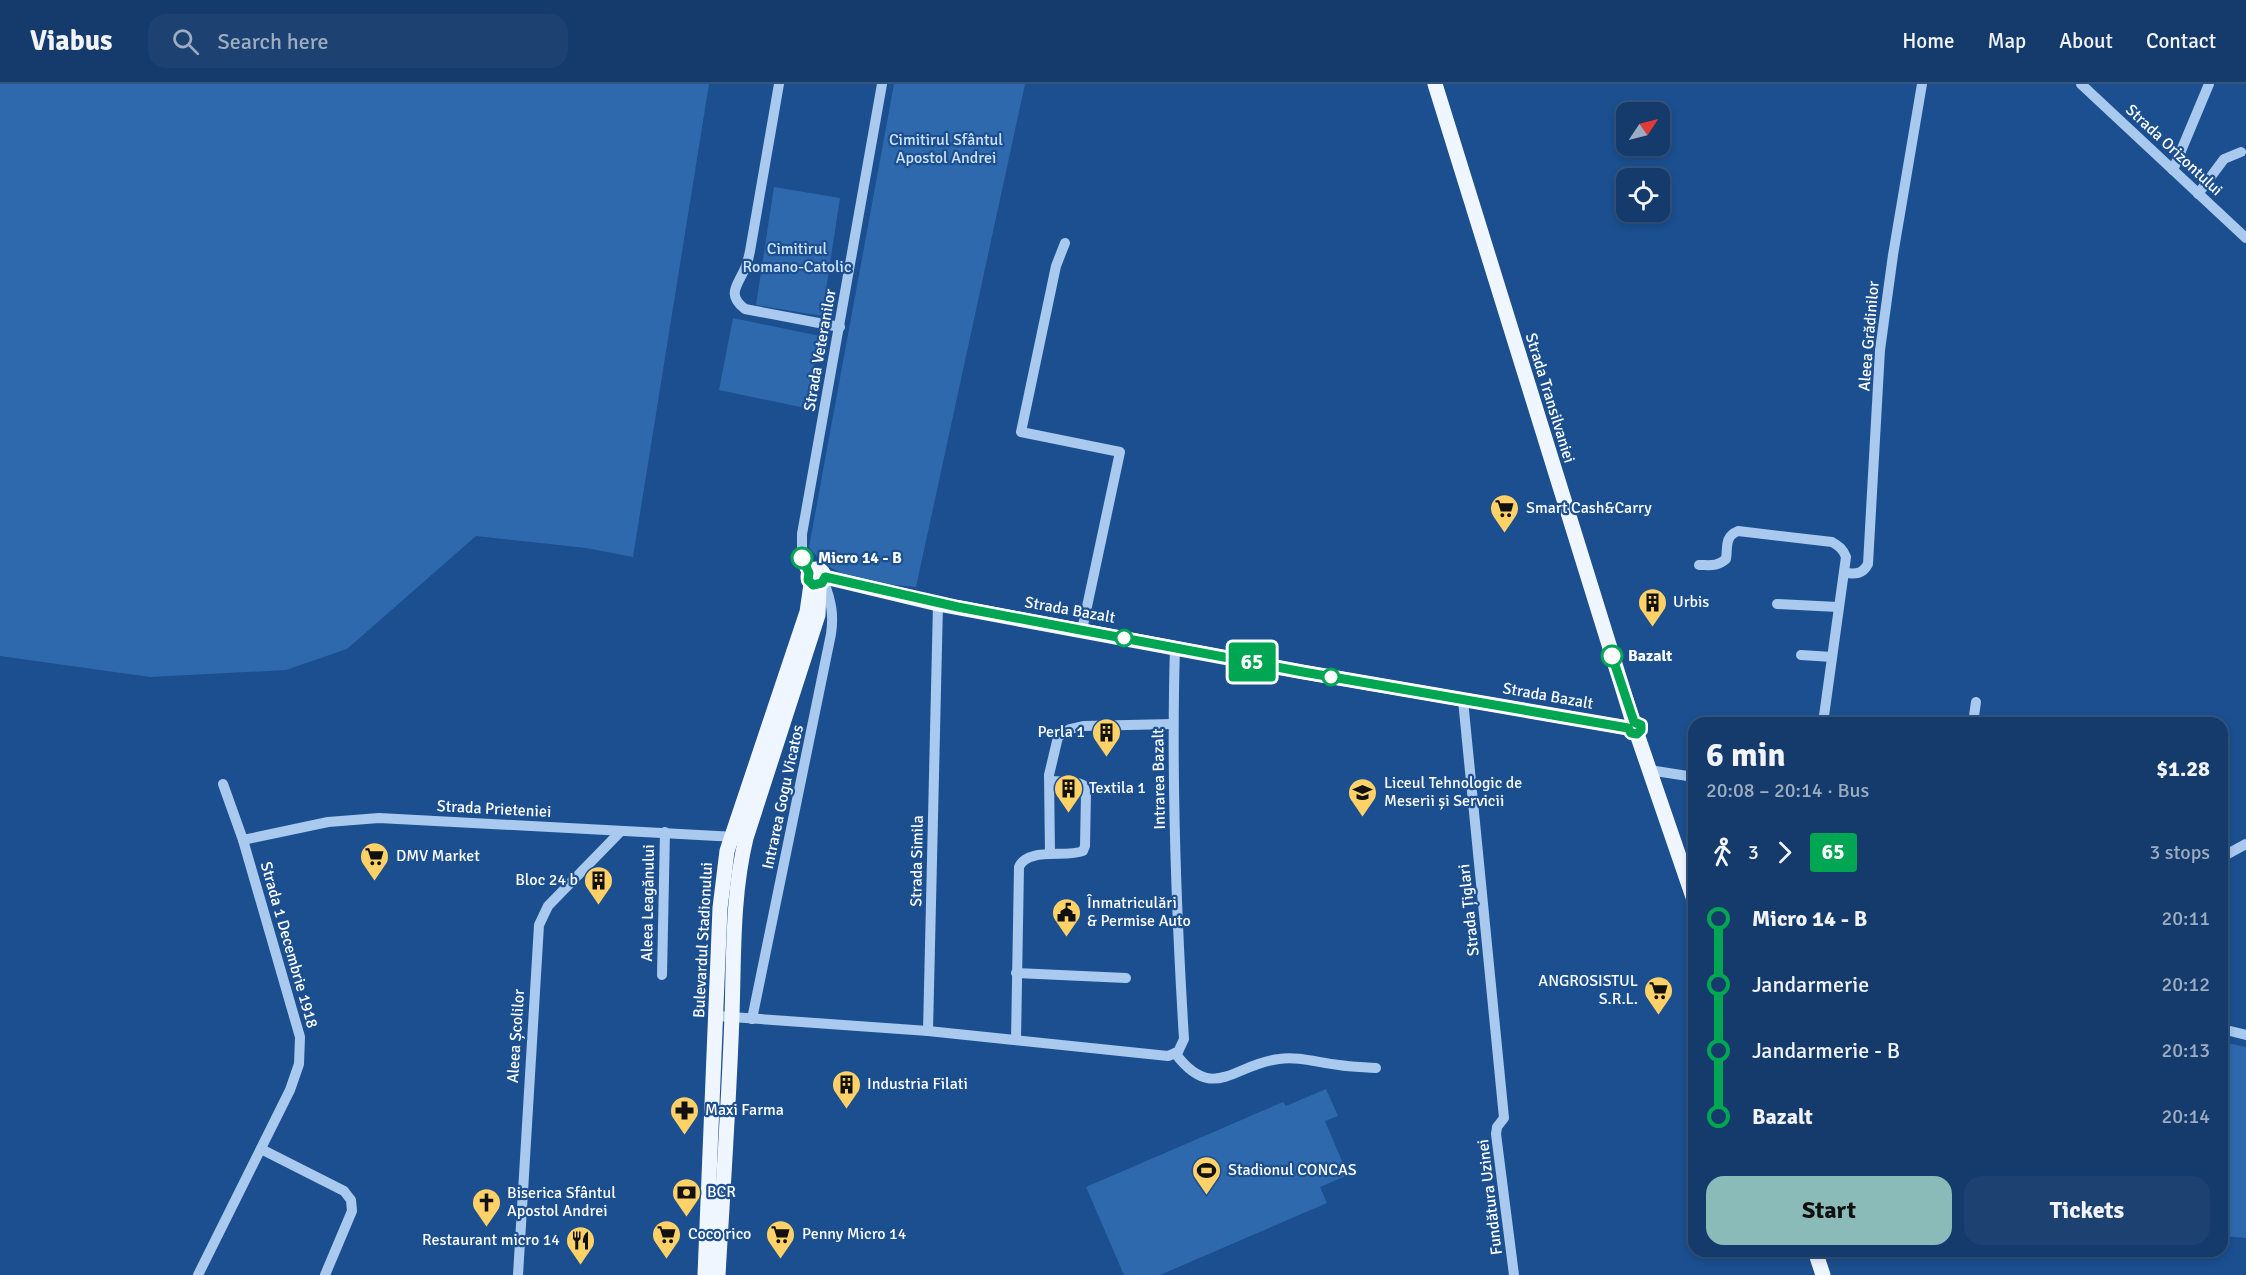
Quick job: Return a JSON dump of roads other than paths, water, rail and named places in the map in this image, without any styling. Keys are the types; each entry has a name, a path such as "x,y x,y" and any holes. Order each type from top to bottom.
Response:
{"main road":[{"name":"Strada Transilvaniei","path":"1434,84 1633,728 1688,883"},
{"name":"Strada Bazalt","path":"817,578 938,604 1463,700 1633,728"},
{"name":"Bulevardul Stadionului","path":"718,1275 724,1017 721,897 724,869 739,837 817,578"},
{"name":"Bulevardul Stadionului","path":"705,1275 724,1017"},
{"path":"1817,1257 1823,1275"}],"street":[{"path":"779,84 750,251 734,294 737,303 745,309 840,327"},
{"name":"Strada Veteranilor","path":"817,578 801,551 802,534 882,84"},
{"name":"Aleea Grădinilor","path":"1844,573 1860,573 1868,564 1880,350 1893,255 1922,84"},
{"name":"Strada Orizontului","path":"2081,84 2246,238"},
{"path":"2172,170 2209,84"},
{"path":"2198,194 2224,159 2241,152"},
{"path":"1065,243 1056,266 1021,432 1120,452 1082,630"},
{"path":"1699,565 1715,566 1726,559 1726,543 1729,537 1738,531 1832,542 1844,551 1846,557 1824,717"},
{"name":"Intrarea Gogu Vicatos","path":"752,1018 831,634 832,604 817,578"},
{"name":"Strada Simila","path":"928,1031 938,604"},
{"path":"1778,604 1838,607"},
{"name":"Intrarea Bazalt","path":"1175,647 1173,724 1177,915 1184,1039 1176,1053"},
{"path":"1801,655 1832,657"},
{"name":"Strada Țiglari","path":"1463,700 1504,1118"},
{"path":"1974,717 1976,702"},
{"path":"1050,854 1050,781 1048,775 1058,737 1070,729 1083,726 1173,724"},
{"path":"1649,770 1688,776"},
{"path":"1016,1040 1019,867 1025,859 1050,854 1077,854 1083,851 1086,793 1083,784 1050,781"},
{"name":"Strada 1 Decembrie 1918","path":"198,1275 290,1090 299,1064 300,1037 243,840 224,784"},
{"name":"Strada Prieteniei","path":"243,840 357,818 739,837"},
{"name":"Aleea Școlilor","path":"518,1275 539,925 548,906 621,831"},
{"name":"Aleea Leagănului","path":"662,975 665,832"},
{"path":"2228,853 2246,844"},
{"path":"1016,973 1126,978"},
{"path":"724,1017 928,1031 1168,1056 1176,1053 1196,1076 1215,1080 1279,1059 1307,1059 1339,1065 1376,1068"},
{"path":"2228,1030 2246,1035"},
{"name":"Fundătura Uzinei","path":"1504,1118 1497,1127 1496,1134 1515,1275"},
{"path":"261,1149 344,1191 351,1200 352,1211 325,1275"}],"place":[{"name":"Smart Cash&Carry","path":"1505,534"},
{"name":"Micro 14 - B","path":"802,558"},
{"name":"Urbis","path":"1652,628"},
{"name":"Bazalt","path":"1612,656"},
{"name":"Perla 1","path":"1106,758"},
{"name":"Textila 1","path":"1068,814"},
{"name":"Liceul Tehnologic de Meserii și Servicii","path":"1363,818"},
{"name":"DMV Market","path":"375,882"},
{"name":"Bloc 24 b","path":"599,906"},
{"name":"Înmatriculări & Permise Auto","path":"1066,938"},
{"name":"ANGROSISTUL S.R.L.","path":"1659,1016"},
{"name":"Industria Filati","path":"846,1110"},
{"name":"Maxi Farma","path":"684,1136"},
{"name":"Stadionul CONCAS","path":"1207,1196"},
{"name":"BCR","path":"686,1218"},
{"name":"Biserica Sfântul Apostol Andrei","path":"486,1228"},
{"name":"Coco rico","path":"667,1260"},
{"name":"Penny Micro 14","path":"781,1260"},
{"name":"Restaurant micro 14","path":"581,1266"}],"park label":[{"name":"Cimitirul Sfântul Apostol Andrei","path":"946,149"},
{"name":"Cimitirul Romano-Catolic","path":"797,258"}]}
